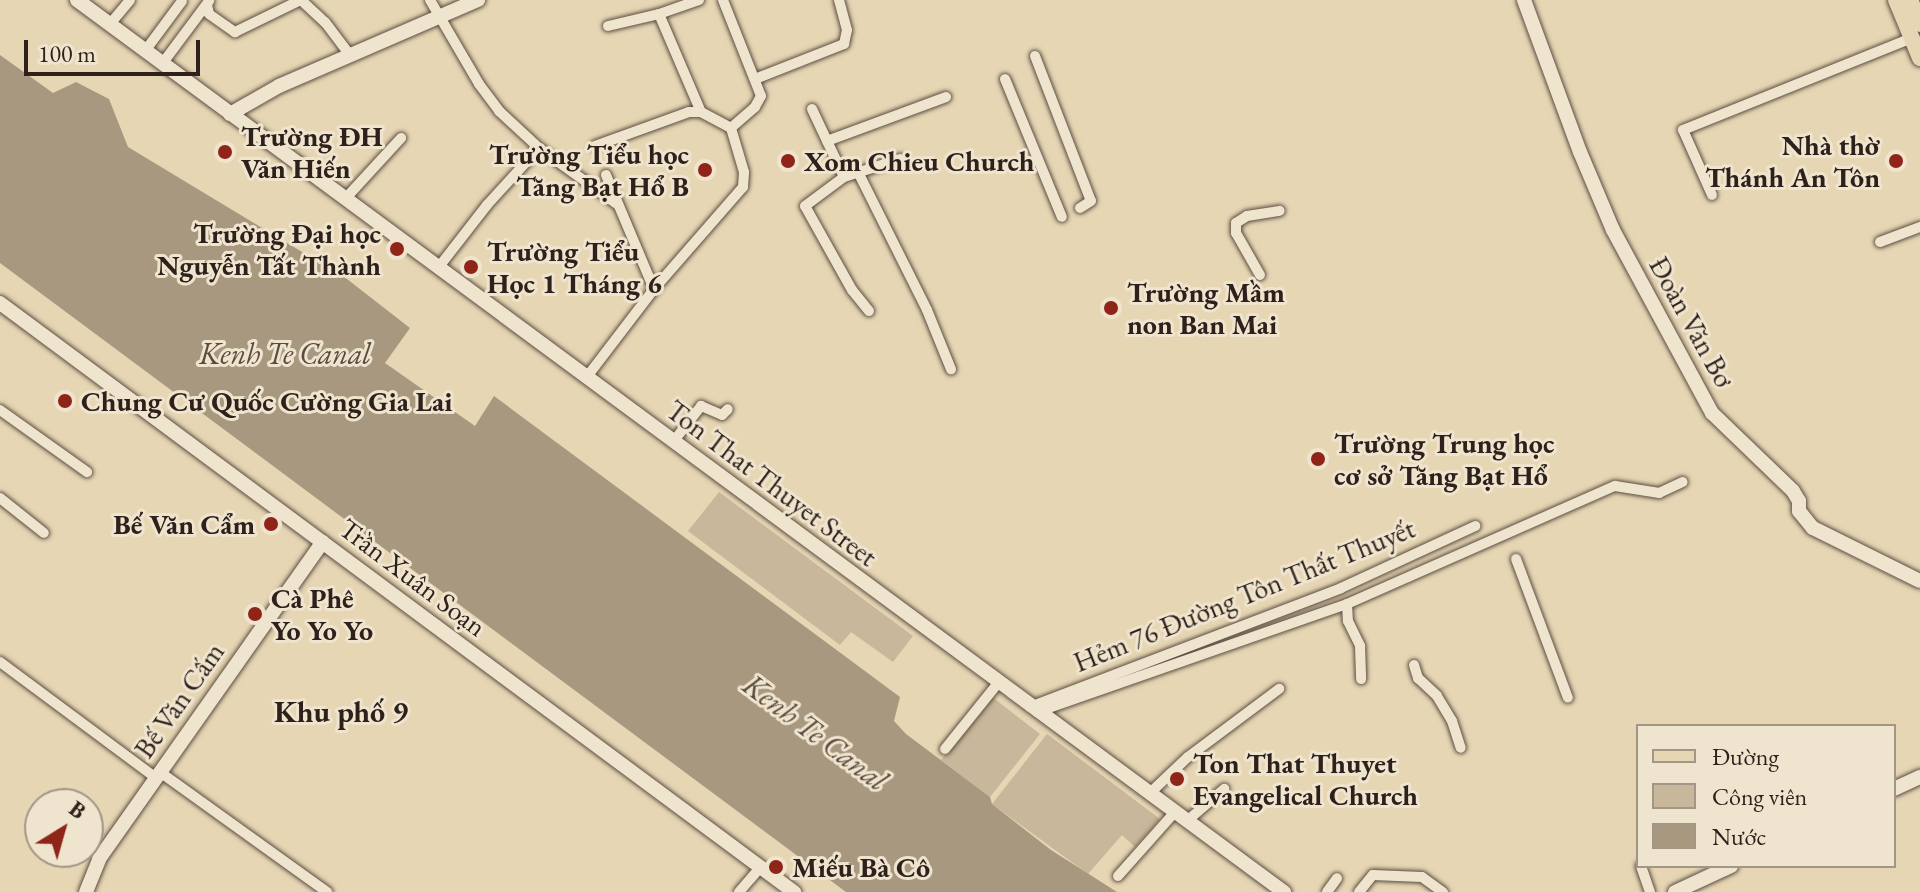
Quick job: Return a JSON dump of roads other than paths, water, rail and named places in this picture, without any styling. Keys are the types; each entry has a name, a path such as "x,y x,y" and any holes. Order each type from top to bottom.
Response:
{"main road":[{"name":"Ton That Thuyet Street","path":"77,0 1284,892"},
{"path":"230,114 279,86 477,0"},
{"name":"Đoàn Văn Bơ","path":"1524,0 1580,152 1613,230 1712,413 1793,491 1799,501 1799,511 1813,528 1920,581"},
{"path":"1896,0 1916,31"},
{"path":"1910,0 1920,58"},
{"name":"Trần Xuân Soạn","path":"2,309 323,542 794,892"},
{"name":"Bế Văn Cấm","path":"86,892 99,859 323,542"},
{"path":"1896,787 1920,777"},
{"path":"1675,892 1727,868"}],"street":[{"path":"110,24 130,0"},
{"path":"208,2 209,14 235,32 301,0 325,22 350,55"},
{"path":"430,0 499,111 539,148 617,204"},
{"path":"608,26 659,14 699,0"},
{"path":"723,0 761,96 755,107 739,117 731,128"},
{"path":"755,79 844,44 847,30 839,0"},
{"path":"145,51 182,1"},
{"path":"162,64 208,2"},
{"path":"659,14 701,112"},
{"path":"1712,195 1683,130 1916,31"},
{"path":"1035,56 1091,201 1080,208"},
{"path":"1005,79 1062,217"},
{"path":"827,141 946,97"},
{"path":"812,109 844,177"},
{"path":"586,378 654,289 743,187 744,172 731,128 701,112 660,119 595,146"},
{"path":"345,199 401,138"},
{"path":"438,268 487,205 539,148"},
{"path":"869,311 852,290 805,206 844,177 900,159"},
{"path":"859,174 927,310 951,369"},
{"path":"606,175 654,289"},
{"path":"1260,275 1236,233 1236,223 1247,216 1280,211"},
{"path":"1880,242 1920,227"},
{"path":"673,442 701,406 722,415 728,409"},
{"path":"0,410 87,472"},
{"path":"1034,709 1347,604 1615,486 1659,493 1683,482"},
{"path":"0,498 44,533"},
{"name":"Hẻm 76 Đường Tôn Thất Thuyết","path":"1034,709 1341,588 1475,526"},
{"path":"1516,559 1568,698"},
{"path":"1347,604 1348,621 1360,646 1361,679"},
{"path":"0,662 327,892"},
{"path":"1414,665 1418,678 1437,696 1452,721 1461,748"},
{"path":"945,749 998,683"},
{"path":"1150,793 1188,757 1279,689"},
{"path":"1118,876 1182,816 1224,789"},
{"path":"739,892 761,867"},
{"path":"1642,868 1650,892"},
{"path":"1359,892 1373,875 1422,877 1443,892"},
{"path":"1327,892 1337,878"}],"water":[{"name":"Kenh Te Canal","path":"0,55 53,93 76,82 109,99 128,147 347,279 410,328 385,363 475,426 494,396 900,697 894,721 906,734 990,797 992,804 1051,850 1117,892 846,892 0,263"}],"place":[{"name":"Trường ĐH Văn Hiến","path":"225,152"},
{"name":"Xom Chieu Church","path":"788,161"},
{"name":"Nhà thờ Thánh An Tôn","path":"1896,161"},
{"name":"Trường Tiểu học Tăng Bạt Hổ B","path":"705,170"},
{"name":"Trường Đại học Nguyễn Tất Thành","path":"397,249"},
{"name":"Trường Tiểu Học 1 Tháng 6","path":"471,267"},
{"name":"Trường Mầm non Ban Mai","path":"1111,308"},
{"name":"Chung Cư Quốc Cường Gia Lai","path":"65,401"},
{"name":"Trường Trung học cơ sở Tăng Bạt Hổ","path":"1318,459"},
{"name":"Bế Văn Cẩm","path":"271,524"},
{"name":"Cà Phê Yo Yo Yo","path":"255,614"},
{"name":"Ton That Thuyet Evangelical Church","path":"1177,779"},
{"name":"Miếu Bà Cô","path":"776,867"}],"district":[{"name":"Khu phố 9","path":"341,712"}]}
